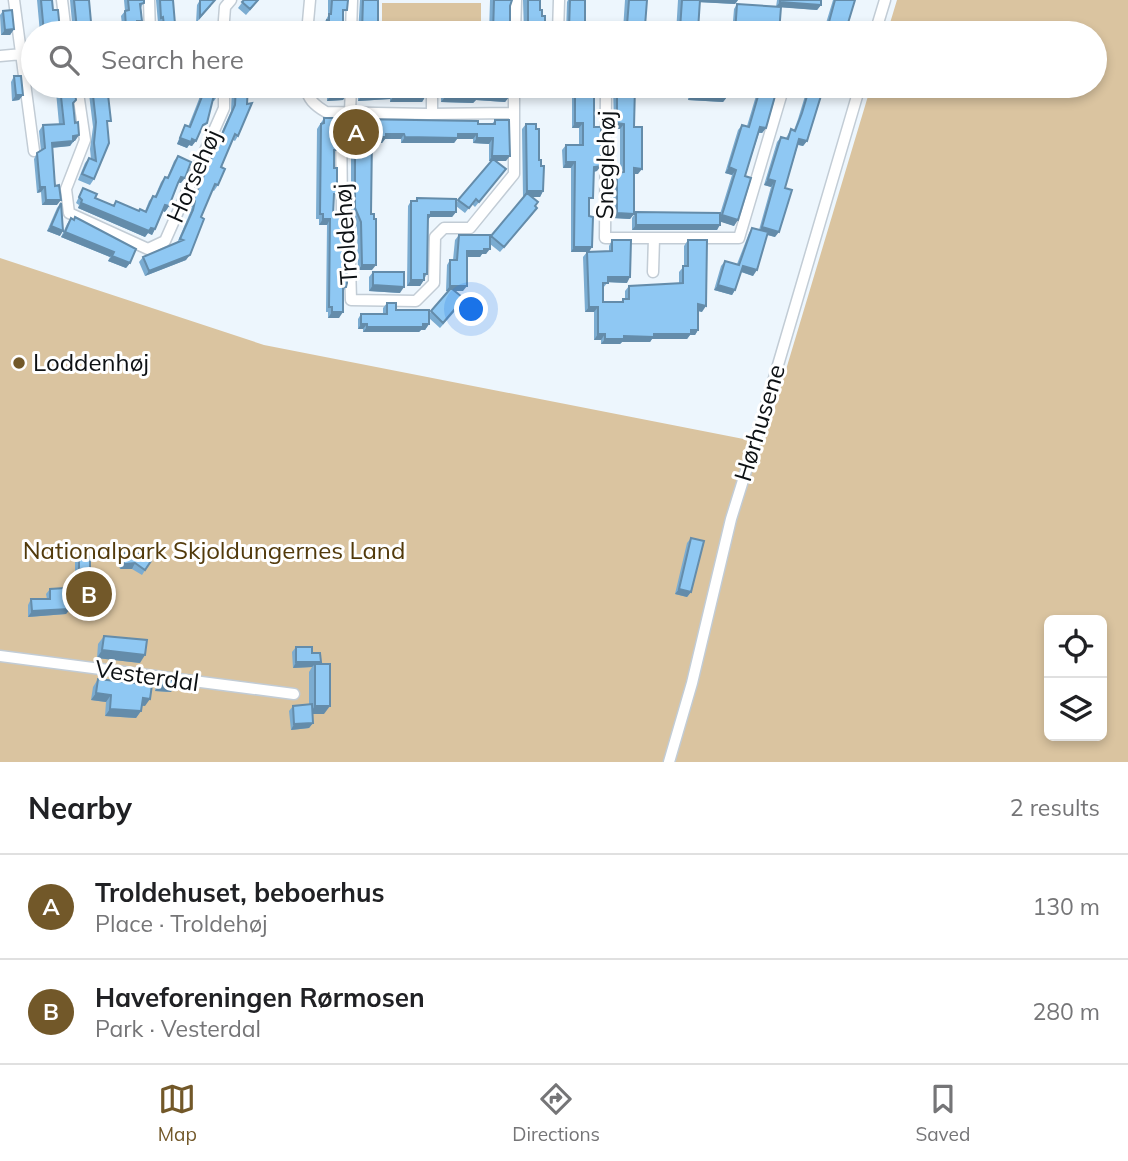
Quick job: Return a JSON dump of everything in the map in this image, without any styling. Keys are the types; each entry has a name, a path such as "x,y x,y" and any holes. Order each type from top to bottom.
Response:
{"street":[{"path":"14,0 21,61"},
{"path":"62,0 65,21"},
{"path":"149,0 150,21"},
{"path":"224,21 225,7 230,0"},
{"path":"308,21 310,0"},
{"path":"351,21 352,0"},
{"path":"515,21 516,0"},
{"path":"558,0 558,21"},
{"path":"879,21 885,0"},
{"path":"0,56 20,54"},
{"path":"26,98 34,151"},
{"name":"Horsehøj","path":"79,98 85,140 66,189 69,213 148,249 164,241 224,108 224,98"},
{"path":"309,98 315,106 326,112 513,113"},
{"name":"Troldehøj","path":"348,98 345,113 342,213 349,228 351,300 416,301 434,283 435,237 444,228 470,228 514,174 514,98"},
{"path":"432,98 432,113"},
{"name":"Sneglehøj","path":"606,98 605,238 738,238 780,98"},
{"name":"Hørhusene","path":"669,762 692,683 731,519 856,98"},
{"path":"653,272 654,238"},
{"name":"Vesterdal","path":"0,656 294,694"}],"green space":[{"name":"Nationalpark Skjoldungernes Land","path":"897,0 1128,0 1128,762 0,762 0,258 264,345 764,443 867,98 1107,98 1107,21 891,21"},
{"path":"382,3 481,3 481,21 382,21"}],"building":[{"path":"41,0 52,0 53,10 58,10 59,21 43,21"},
{"path":"74,0 89,0 91,21 76,21"},
{"path":"128,0 144,0 144,3 140,4 142,21 126,21 125,11 129,10"},
{"path":"160,0 173,0 175,21 164,21 163,17 161,18"},
{"path":"200,0 215,0 200,17"},
{"path":"258,0 250,9 242,2"},
{"path":"332,0 348,0 347,10 343,10 343,21 327,21 331,14"},
{"path":"363,0 378,0 378,21 362,21"},
{"path":"494,0 512,0 510,21 493,21"},
{"path":"528,0 540,0 540,10 545,21 528,21"},
{"path":"570,0 585,0 585,21 569,21"},
{"path":"629,0 647,0 645,21 627,21"},
{"path":"682,0 700,0 699,21 681,21"},
{"path":"821,0 821,5 780,2"},
{"path":"835,0 855,0 849,21 829,21"},
{"path":"737,4 781,7 780,21 736,21"},
{"path":"12,10 14,29 5,30 3,11"},
{"path":"14,76 21,76 21,95 16,95"},
{"path":"61,98 76,98 73,103 79,135 73,136 73,141 52,143 55,186 59,185 61,200 46,200 45,187 40,187 37,153 45,148 43,125 64,124"},
{"path":"93,98 108,98 111,121 107,121 109,143 94,179 82,174 89,158 96,161"},
{"path":"201,98 213,98 207,123 203,125 196,141 180,138 185,125 190,127"},
{"path":"235,98 247,98 247,104 252,103 221,167 225,169 218,185 215,184 201,217 204,219 190,255 149,271 143,257 183,240 180,239 193,210 193,200 235,105"},
{"path":"575,98 594,98 594,127 601,127 601,166 594,167 593,198 589,198 589,216 593,217 592,247 574,247 575,162 566,162 566,145 583,145 583,123 575,123"},
{"path":"617,98 635,98 634,127 642,127 642,169 634,168 634,214 617,213 617,173 624,172 624,124 617,123"},
{"path":"757,98 774,98 766,128 760,127 745,176 751,178 738,220 722,215 736,170 729,167 742,125 749,127"},
{"path":"806,98 820,98 807,141 799,139 785,188 792,190 779,232 762,227 775,181 768,179 781,137 788,139 791,129 795,131"},
{"path":"324,118 337,118 334,168 337,168 337,194 334,194 333,215 341,215 345,224 347,283 346,287 343,287 343,312 332,312 332,307 329,307 330,219 323,219 323,214 320,214 321,124 324,123"},
{"path":"353,119 478,121 478,124 495,124 495,120 509,120 510,156 492,156 493,138 477,138 477,134 458,134 458,138 405,137 404,134 372,137 371,214 374,214 376,219 376,265 362,265 361,222 355,208"},
{"path":"526,124 536,124 536,129 539,129 539,160 541,166 544,166 543,191 527,191"},
{"path":"178,156 191,162 185,178 181,177 178,183 169,206 165,205 155,229 151,228 149,231 81,203 79,197 83,188 97,194 95,198 114,206 116,201 146,212 165,177 168,178"},
{"path":"493,159 506,169 479,202 476,199 469,208 458,200"},
{"path":"527,193 538,202 535,206 537,208 504,247 491,236"},
{"path":"417,198 456,199 456,212 431,212 431,215 428,215 427,274 424,274 424,280 411,280 411,201 417,201"},
{"path":"61,203 63,231 51,226"},
{"path":"636,212 720,213 720,225 636,225"},
{"path":"75,217 136,249 130,263 112,256 114,252 65,232 71,218 74,220"},
{"path":"752,228 768,232 757,270 743,266 735,290 718,285 725,261 739,265"},
{"path":"459,235 490,235 490,249 467,251 467,286 450,286 450,260 457,260"},
{"path":"612,240 631,240 630,277 608,277 608,283 603,283 603,302 623,302 623,299 629,299 629,286 683,283 683,266 688,266 688,240 707,240 706,306 698,304 698,330 691,330 691,334 624,336 624,339 605,339 605,334 598,334 598,307 589,307 587,252 612,251"},
{"path":"373,272 404,272 404,287 373,285"},
{"path":"451,288 462,297 443,323 431,311"},
{"path":"387,303 396,303 396,310 429,310 429,324 423,324 423,327 367,327 367,324 361,324 361,314 387,314"},
{"path":"691,538 704,541 691,592 679,589"},
{"path":"121,553 139,554 151,561 145,570 135,563 124,564"},
{"path":"79,557 90,557 90,569 79,569"},
{"path":"65,588 66,592 70,592 70,609 32,611 31,599 50,599 50,589"},
{"path":"88,598 107,598 107,608 88,609"},
{"path":"104,636 147,640 145,655 102,650"},
{"path":"296,647 312,647 312,653 320,653 321,662 296,662"},
{"path":"315,664 330,664 330,706 315,706"},
{"path":"98,679 152,685 150,699 143,698 141,711 110,709 111,695 96,693"},
{"path":"160,679 176,681 175,687 159,685"},
{"path":"312,704 313,723 294,724 293,706"}],"place":[{"name":"Troldehuset, beboerhus","path":"356,132"},
{"name":"Loddenhøj","path":"19,363"},
{"name":"Haveforeningen Rørmosen","path":"89,594"}]}
